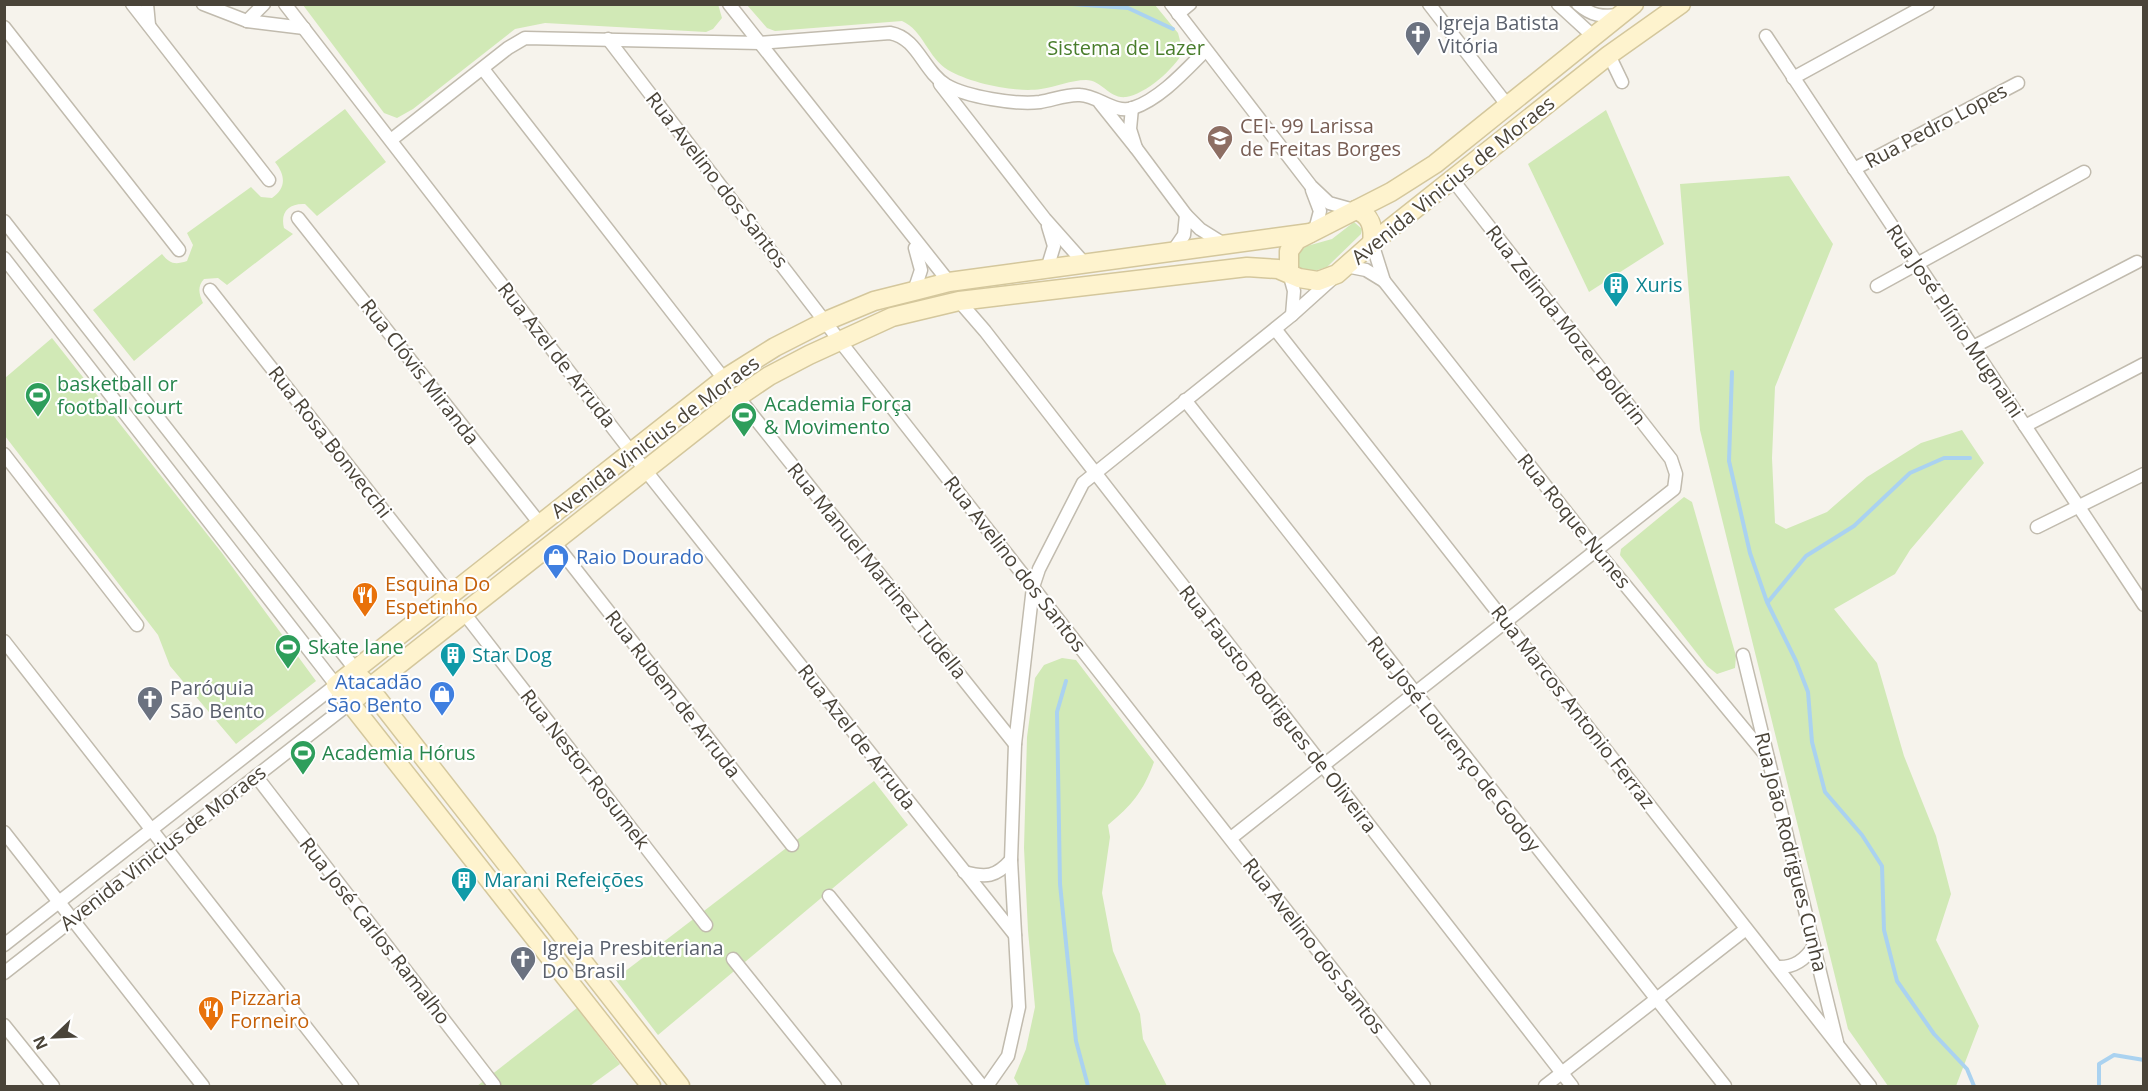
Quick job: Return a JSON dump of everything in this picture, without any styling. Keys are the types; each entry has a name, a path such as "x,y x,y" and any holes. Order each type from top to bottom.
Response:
{"main road":[{"name":"Avenida Vinicius de Moraes","path":"350,703 769,376 839,340 892,317 958,301 1247,267 1270,267 1309,281 1341,270 1616,50 1681,4"},
{"name":"Avenida Vinicius de Moraes","path":"1289,273 1288,258 1291,246 1312,232 1392,192 1435,164 1627,10"},
{"path":"1594,37 1616,50"},
{"name":"Rua Roque Nunes","path":"1356,210 1367,216 1372,225 1372,243"},
{"name":"Avenida Vinicius de Moraes","path":"336,685 724,379 775,347 826,321 874,302 949,282 1312,232"},
{"path":"1085,264 1088,286"},
{"path":"450,595 464,613"},
{"path":"355,669 680,1086"},
{"path":"336,685 651,1086"}],"street":[{"path":"132,4 269,180"},
{"path":"147,4 150,29"},
{"path":"203,4 246,21 304,28"},
{"path":"246,21 264,4"},
{"name":"Rua Azel de Arruda","path":"285,4 646,471 1015,935"},
{"path":"729,4 912,239 949,282"},
{"path":"1190,4 1174,9 1311,186 1329,203 1356,210"},
{"path":"1430,4 1508,106"},
{"path":"1558,4 1594,37"},
{"path":"1578,4 1594,15 1605,17 1627,10"},
{"path":"1793,78 1928,4"},
{"path":"4,27 179,250"},
{"path":"391,140 525,38 760,43 900,35 908,41 1045,219 1085,264"},
{"name":"Rua José Plínio Mugnaini","path":"1766,36 2144,605"},
{"name":"Rua Avelino dos Santos","path":"608,39 839,340 1424,1086"},
{"path":"1616,50 1622,82"},
{"path":"936,78 968,93 1017,102 1042,102 1082,95 1115,108 1132,108 1163,89 1205,51"},
{"path":"483,69 724,379"},
{"name":"Rua Pedro Lopes","path":"1854,169 2018,83"},
{"path":"1098,100 1186,215 1200,229 1224,244"},
{"path":"1132,108 1130,129 1136,148"},
{"path":"1877,286 2084,172"},
{"name":"Rua Zelinda Mozer Boldrin","path":"1452,179 1671,459 1676,474 1674,489 1597,551"},
{"path":"1311,186 1320,212 1312,232"},
{"path":"1173,251 1184,235 1186,215"},
{"name":"Rua Clóvis Miranda","path":"298,219 541,525"},
{"path":"1045,219 1054,246 1047,269"},
{"path":"4,221 355,669"},
{"path":"912,239 920,260 921,270 914,291"},
{"name":"Rua Roque Nunes","path":"1372,243 1384,281"},
{"path":"4,258 336,685"},
{"path":"1973,348 2137,262"},
{"path":"987,1086 1008,1056 1017,1025 1020,984 1011,860 1015,744 1033,587 1039,569 1083,483 1292,315 1341,270"},
{"name":"Rua Roque Nunes","path":"1341,270 1366,270 1384,281 1597,551 1768,758"},
{"path":"1289,273 1294,291 1292,315"},
{"name":"Rua Rosa Bonvecchi","path":"210,290 450,595"},
{"path":"982,298 980,315 985,331"},
{"name":"Rua Fausto Rodrigues de Oliveira","path":"958,301 985,331 1572,1086"},
{"name":"Rua Marcos Antonio Ferraz","path":"1275,329 1870,1086"},
{"path":"2025,426 2144,364"},
{"name":"Rua Manuel Martinez Tudella","path":"738,398 1015,744"},
{"name":"Rua José Lourenço de Godoy","path":"1185,400 1725,1086"},
{"path":"4,454 137,625"},
{"path":"2037,528 2144,474"},
{"name":"Rua Rubem de Arruda","path":"554,542 792,845"},
{"path":"1231,838 1597,551"},
{"name":"Rua Nestor Rosumek","path":"464,613 706,925"},
{"path":"4,641 352,1086"},
{"name":"Rua João Rodrigues Cunha","path":"1743,655 1839,1049"},
{"name":"Avenida Vinicius de Moraes","path":"4,945 336,685"},
{"name":"Avenida Vinicius de Moraes","path":"4,973 350,703"},
{"name":"Rua José Carlos Ramalho","path":"256,776 494,1085"},
{"path":"4,832 203,1086"},
{"path":"964,872 990,877 1002,870 1011,860"},
{"path":"829,896 982,1086"},
{"path":"1545,1086 1746,928"},
{"path":"1777,967 1787,967 1797,963 1807,956 1814,946"},
{"path":"733,959 835,1086"},
{"path":"4,1025 53,1086"}],"green space":[{"path":"718,4 722,18 713,29 706,32 545,23 515,29 413,109 397,118 384,113 303,5"},
{"name":"Sistema de Lazer","path":"747,5 1155,5 1178,33 1183,52 1159,80 1142,91 1126,97 1115,95 1097,83 1086,80 1041,89 1019,90 980,83 948,70 935,59 915,31 902,21 775,31 767,28"},
{"path":"345,109 386,162 317,216 305,204 290,207 283,217 283,222 284,228 293,234 227,285 218,278 204,279 199,291 203,303 134,361 93,310 162,254 173,263 187,261 193,245 187,233 251,187 261,197 272,198 280,190 283,182 281,172 275,162"},
{"path":"1606,110 1664,244 1589,292 1528,164"},
{"path":"1789,176 1833,244 1775,387 1772,458 1775,523 1786,529 1827,512 1867,477 1921,443 1962,430 1984,463 1910,550 1895,574 1834,609 1877,663 1904,756 1936,836 1951,894 1936,940 1979,1026 1956,1086 1888,1086 1848,1029 1700,430 1680,184"},
{"path":"1354,222 1362,229 1361,234 1327,267 1308,273 1297,267 1297,253 1307,246 1332,239"},
{"path":"52,338 222,553 316,681 236,744 170,666 158,635 5,436 5,378"},
{"path":"1684,497 1692,502 1736,656 1735,668 1717,674 1707,666 1620,555 1621,549"},
{"path":"1062,658 1076,660 1154,762 1146,782 1136,797 1108,825 1110,837 1102,893 1113,951 1140,1014 1143,1039 1167,1086 1019,1086 1014,1078 1026,1049 1035,1007 1024,848 1027,737 1035,678 1044,665"},
{"path":"874,781 908,825 658,1035 615,979"},
{"path":"577,1008 620,1064 590,1086 477,1086"}],"waterway":[{"path":"1072,4 1128,8 1173,29"},
{"path":"1732,372 1729,461 1750,553 1767,602 1796,661 1808,692 1812,742 1825,792 1862,835 1882,866 1884,930 1897,981 1934,1034 1967,1069 1974,1086"},
{"path":"1768,602 1806,556 1854,526 1910,473 1944,458 1970,458"},
{"path":"1066,681 1057,712 1060,884 1076,1041 1088,1086"},
{"path":"2099,1086 2099,1064 2114,1055 2144,1060"}],"place":[{"name":"Igreja Batista Vitória","path":"1418,57"},
{"name":"CEI- 99 Larissa de Freitas Borges","path":"1220,161"},
{"name":"Xuris","path":"1616,308"},
{"name":"basketball or football court","path":"38,418"},
{"name":"Academia Força & Movimento","path":"744,438"},
{"name":"Raio Dourado","path":"556,580"},
{"name":"Esquina Do Espetinho","path":"365,618"},
{"name":"Skate lane","path":"288,670"},
{"name":"Star Dog","path":"453,678"},
{"name":"Atacadão São Bento","path":"442,717"},
{"name":"Paróquia São Bento","path":"150,722"},
{"name":"Academia Hórus","path":"303,776"},
{"name":"Marani Refeições","path":"464,903"},
{"name":"Igreja Presbiteriana Do Brasil","path":"523,982"},
{"name":"Pizzaria Forneiro","path":"211,1032"}]}
